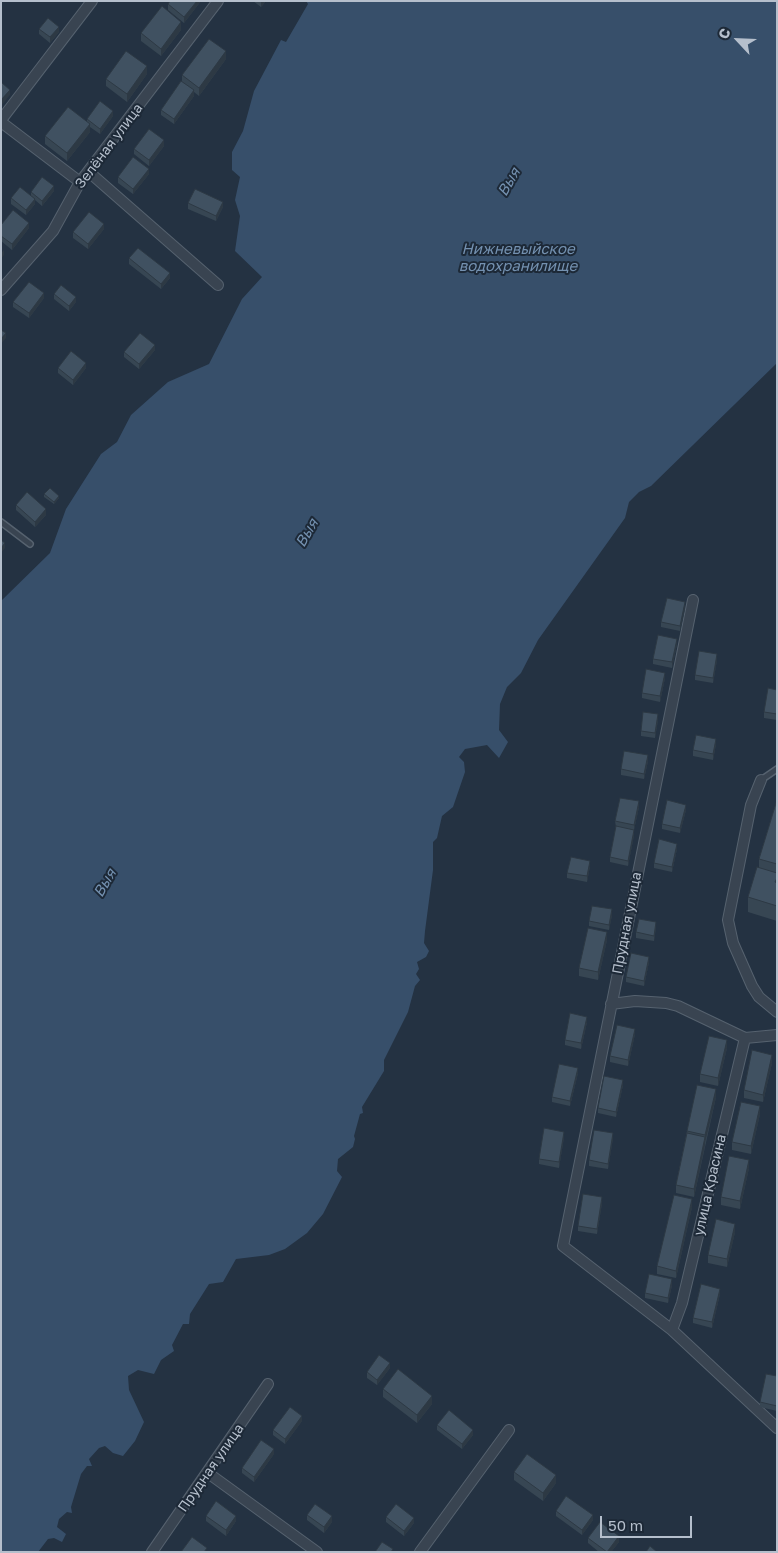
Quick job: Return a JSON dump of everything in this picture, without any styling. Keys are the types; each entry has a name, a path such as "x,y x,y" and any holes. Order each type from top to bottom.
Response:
{"street":[{"path":"80,182 1,121 92,1"},
{"name":"Зелёная улица","path":"1,290 53,231 80,182 218,1"},
{"path":"89,172 218,285"},
{"name":"Прудная улица","path":"672,1330 563,1246 693,600"},
{"path":"761,780 751,805 728,920 733,943 752,986 759,997 777,1012"},
{"path":"611,1004 653,1002 678,1006 745,1038 777,1035"},
{"name":"улица Красина","path":"672,1330 682,1303 745,1038"},
{"path":"672,1330 777,1428"},
{"name":"Прудная улица","path":"152,1552 268,1384"},
{"path":"420,1552 509,1430"},
{"path":"208,1473 317,1552"}],"lane":[{"path":"1,522 30,544"},
{"path":"761,780 777,769"}],"water":[{"name":"Нижневыйское водохранилище","path":"306,1 777,1 777,363 651,486 639,492 629,502 625,518 538,640 521,673 507,687 500,704 499,730 508,742 499,758 487,745 465,749 459,757 464,762 465,772 453,807 442,816 437,838 433,842 433,870 424,943 429,951 426,957 417,962 419,969 416,974 420,980 415,986 408,1012 384,1060 384,1071 362,1107 363,1113 360,1114 353,1147 338,1159 337,1171 342,1177 323,1214 307,1233 285,1249 269,1255 236,1259 223,1282 209,1284 190,1314 189,1324 183,1324 172,1345 174,1351 161,1360 154,1374 138,1370 128,1376 129,1390 144,1422 135,1441 123,1456 113,1453 105,1446 99,1448 89,1459 92,1466 87,1466 81,1474 71,1507 72,1513 67,1512 59,1519 57,1527 66,1534 62,1542 54,1538 48,1539 38,1552 1,1552 1,601 50,553 66,509 101,454 117,442 131,415 168,382 209,364 242,299 262,277 235,251 240,216 235,200 240,177 232,170 232,152 243,131 254,91 281,40 286,42 308,4"}],"building":[{"path":"170,1 197,1 184,17 168,4"},
{"path":"162,6 181,22 161,49 141,33"},
{"path":"48,18 59,27 50,37 39,29"},
{"path":"209,39 226,51 199,88 182,75"},
{"path":"126,51 147,66 127,94 106,79"},
{"path":"181,81 194,90 174,119 161,110"},
{"path":"1,82 10,90 1,100"},
{"path":"100,101 113,111 100,129 87,119"},
{"path":"68,107 90,124 67,153 45,136"},
{"path":"149,129 164,140 149,160 134,149"},
{"path":"133,157 149,169 133,189 118,177"},
{"path":"42,177 54,186 42,201 31,192"},
{"path":"20,187 35,199 26,210 11,198"},
{"path":"195,189 223,202 216,216 188,203"},
{"path":"13,210 29,223 12,244 1,236 1,225"},
{"path":"89,212 104,224 88,244 73,232"},
{"path":"138,248 170,273 161,284 129,258"},
{"path":"29,282 44,293 29,313 13,302"},
{"path":"61,285 76,297 69,306 54,294"},
{"path":"1,330 6,333 1,339"},
{"path":"140,333 155,345 139,364 124,352"},
{"path":"71,351 86,363 73,380 58,368"},
{"path":"50,488 59,496 54,502 44,494"},
{"path":"27,492 46,509 35,522 16,505"},
{"path":"1,540 5,543 1,548"},
{"path":"667,598 685,602 680,626 661,622"},
{"path":"658,635 677,639 672,662 653,659"},
{"path":"699,651 717,654 713,678 695,675"},
{"path":"646,669 665,673 660,696 642,693"},
{"path":"768,688 777,690 777,714 764,712"},
{"path":"643,712 658,714 655,733 641,731"},
{"path":"696,735 716,739 713,754 693,750"},
{"path":"624,751 648,755 644,774 621,769"},
{"path":"620,798 639,801 634,825 615,821"},
{"path":"667,800 686,805 680,828 662,824"},
{"path":"777,800 777,864 759,859"},
{"path":"616,826 634,830 628,861 610,857"},
{"path":"659,839 677,844 672,867 654,863"},
{"path":"571,857 590,861 587,876 567,873"},
{"path":"757,867 777,873 775,882 777,883 777,906 748,897"},
{"path":"592,906 612,909 609,925 589,921"},
{"path":"639,919 656,922 654,936 636,932"},
{"path":"588,928 607,932 598,972 579,968"},
{"path":"631,953 649,957 644,981 626,977"},
{"path":"570,1013 587,1017 581,1043 565,1040"},
{"path":"617,1025 635,1029 628,1060 610,1056"},
{"path":"709,1036 727,1040 718,1078 700,1074"},
{"path":"752,1050 772,1055 763,1095 744,1090"},
{"path":"559,1064 578,1068 570,1101 552,1097"},
{"path":"604,1076 623,1080 616,1112 598,1108"},
{"path":"697,1085 716,1089 705,1135 687,1131"},
{"path":"741,1102 760,1106 751,1146 732,1142"},
{"path":"544,1128 564,1132 559,1162 539,1159"},
{"path":"594,1130 613,1133 608,1164 589,1160"},
{"path":"687,1133 705,1137 694,1189 676,1185"},
{"path":"729,1156 749,1160 740,1201 721,1197"},
{"path":"583,1194 602,1197 597,1229 578,1226"},
{"path":"674,1195 692,1199 676,1271 657,1266"},
{"path":"716,1219 735,1224 727,1259 708,1255"},
{"path":"649,1274 672,1279 668,1298 645,1293"},
{"path":"701,1284 720,1289 712,1322 693,1318"},
{"path":"379,1355 390,1363 377,1380 367,1372"},
{"path":"398,1369 432,1396 417,1415 383,1389"},
{"path":"766,1374 777,1376 777,1406 760,1402"},
{"path":"290,1407 302,1416 285,1439 273,1430"},
{"path":"449,1410 473,1430 462,1444 437,1425"},
{"path":"261,1440 274,1449 254,1477 242,1468"},
{"path":"527,1454 556,1475 543,1493 514,1472"},
{"path":"566,1496 593,1515 582,1530 556,1511"},
{"path":"216,1501 236,1516 226,1530 206,1516"},
{"path":"315,1504 332,1516 324,1527 307,1515"},
{"path":"396,1504 414,1518 404,1531 386,1517"},
{"path":"600,1522 619,1536 607,1552 588,1538"},
{"path":"192,1537 207,1548 204,1552 181,1552"},
{"path":"382,1542 393,1549 391,1552 375,1552"},
{"path":"650,1546 657,1552 646,1552"}],"water label":[{"name":"Выя","path":"509,182"},
{"name":"Выя","path":"307,533"},
{"name":"Выя","path":"105,883"}]}
